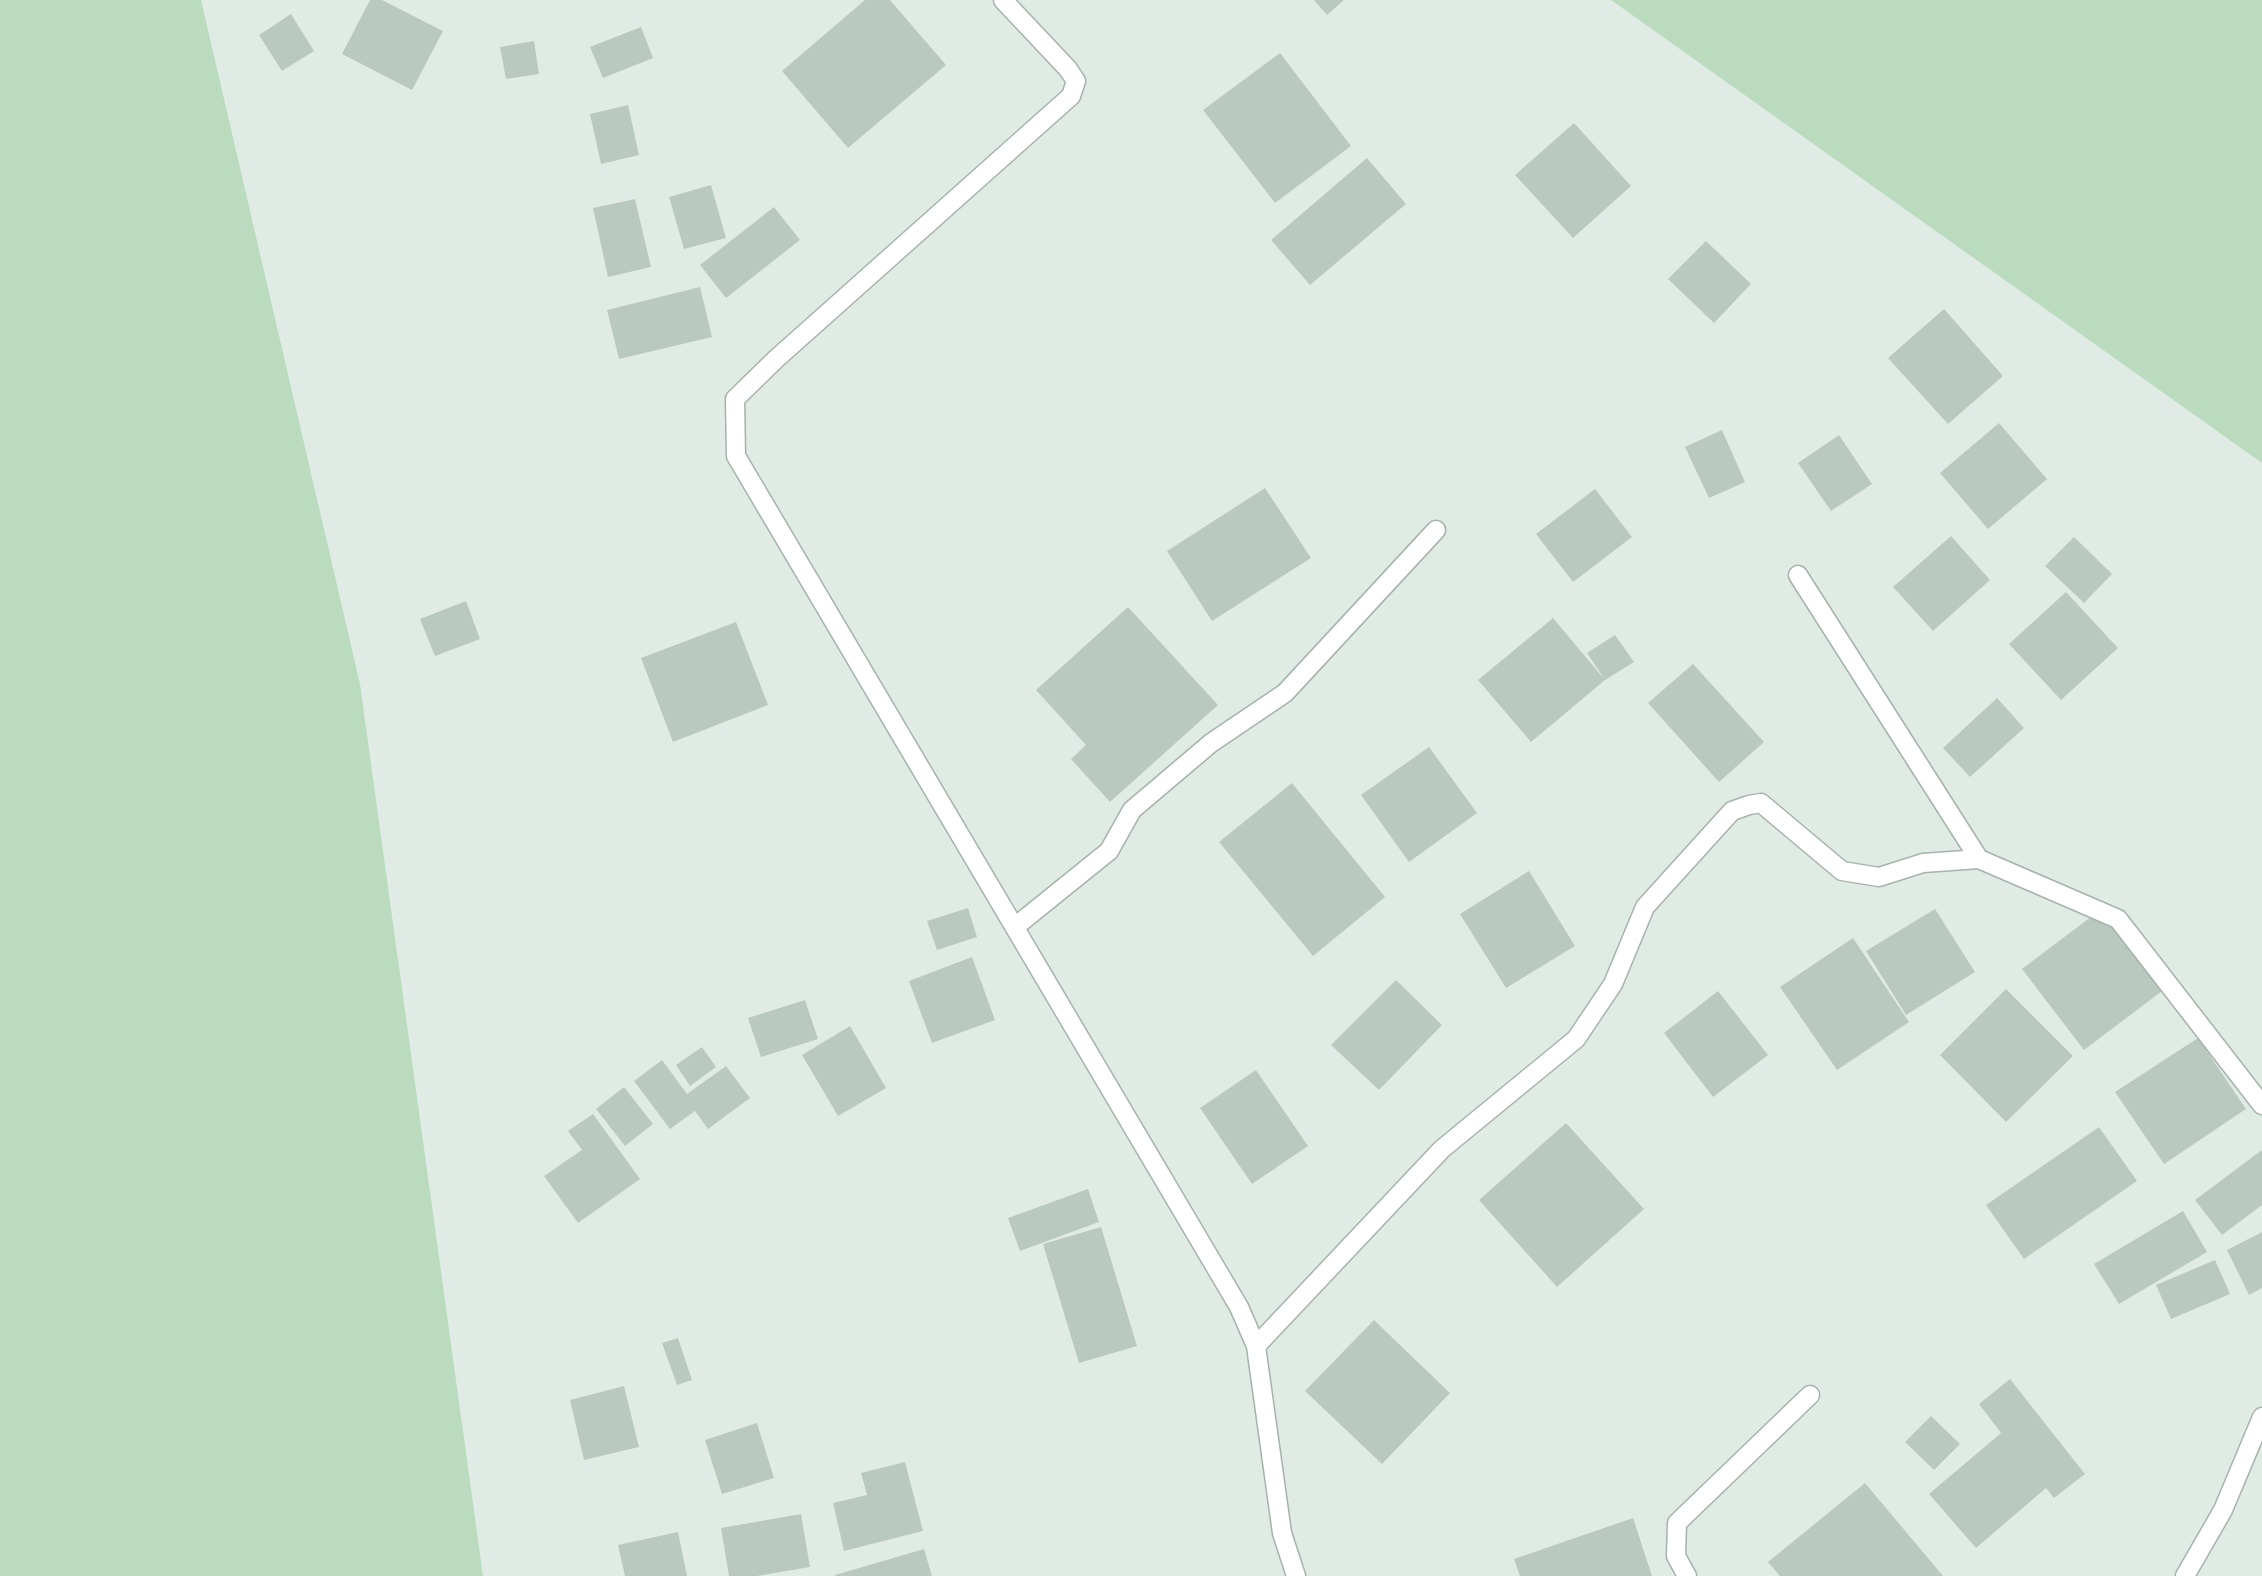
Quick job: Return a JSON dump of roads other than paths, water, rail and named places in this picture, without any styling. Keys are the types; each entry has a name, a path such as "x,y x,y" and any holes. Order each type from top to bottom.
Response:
{"street":[{"path":"1003,0 1068,69 1076,81 1071,96 776,359 735,399 736,456 1016,926 1239,1307 1256,1346 1282,1533 1296,1576"},
{"path":"1016,926 1109,851 1132,810 1210,743 1285,693 1436,530"},
{"path":"1798,575 1979,859"},
{"path":"1256,1346 1442,1149 1576,1040 1613,984 1645,907 1732,812 1761,803 1842,872 1879,877 1923,863 1979,859 2118,919 2262,1105"},
{"path":"1687,1576 1676,1556 1677,1524 1810,1395"},
{"path":"2185,1576 2223,1510 2262,1417"}]}
